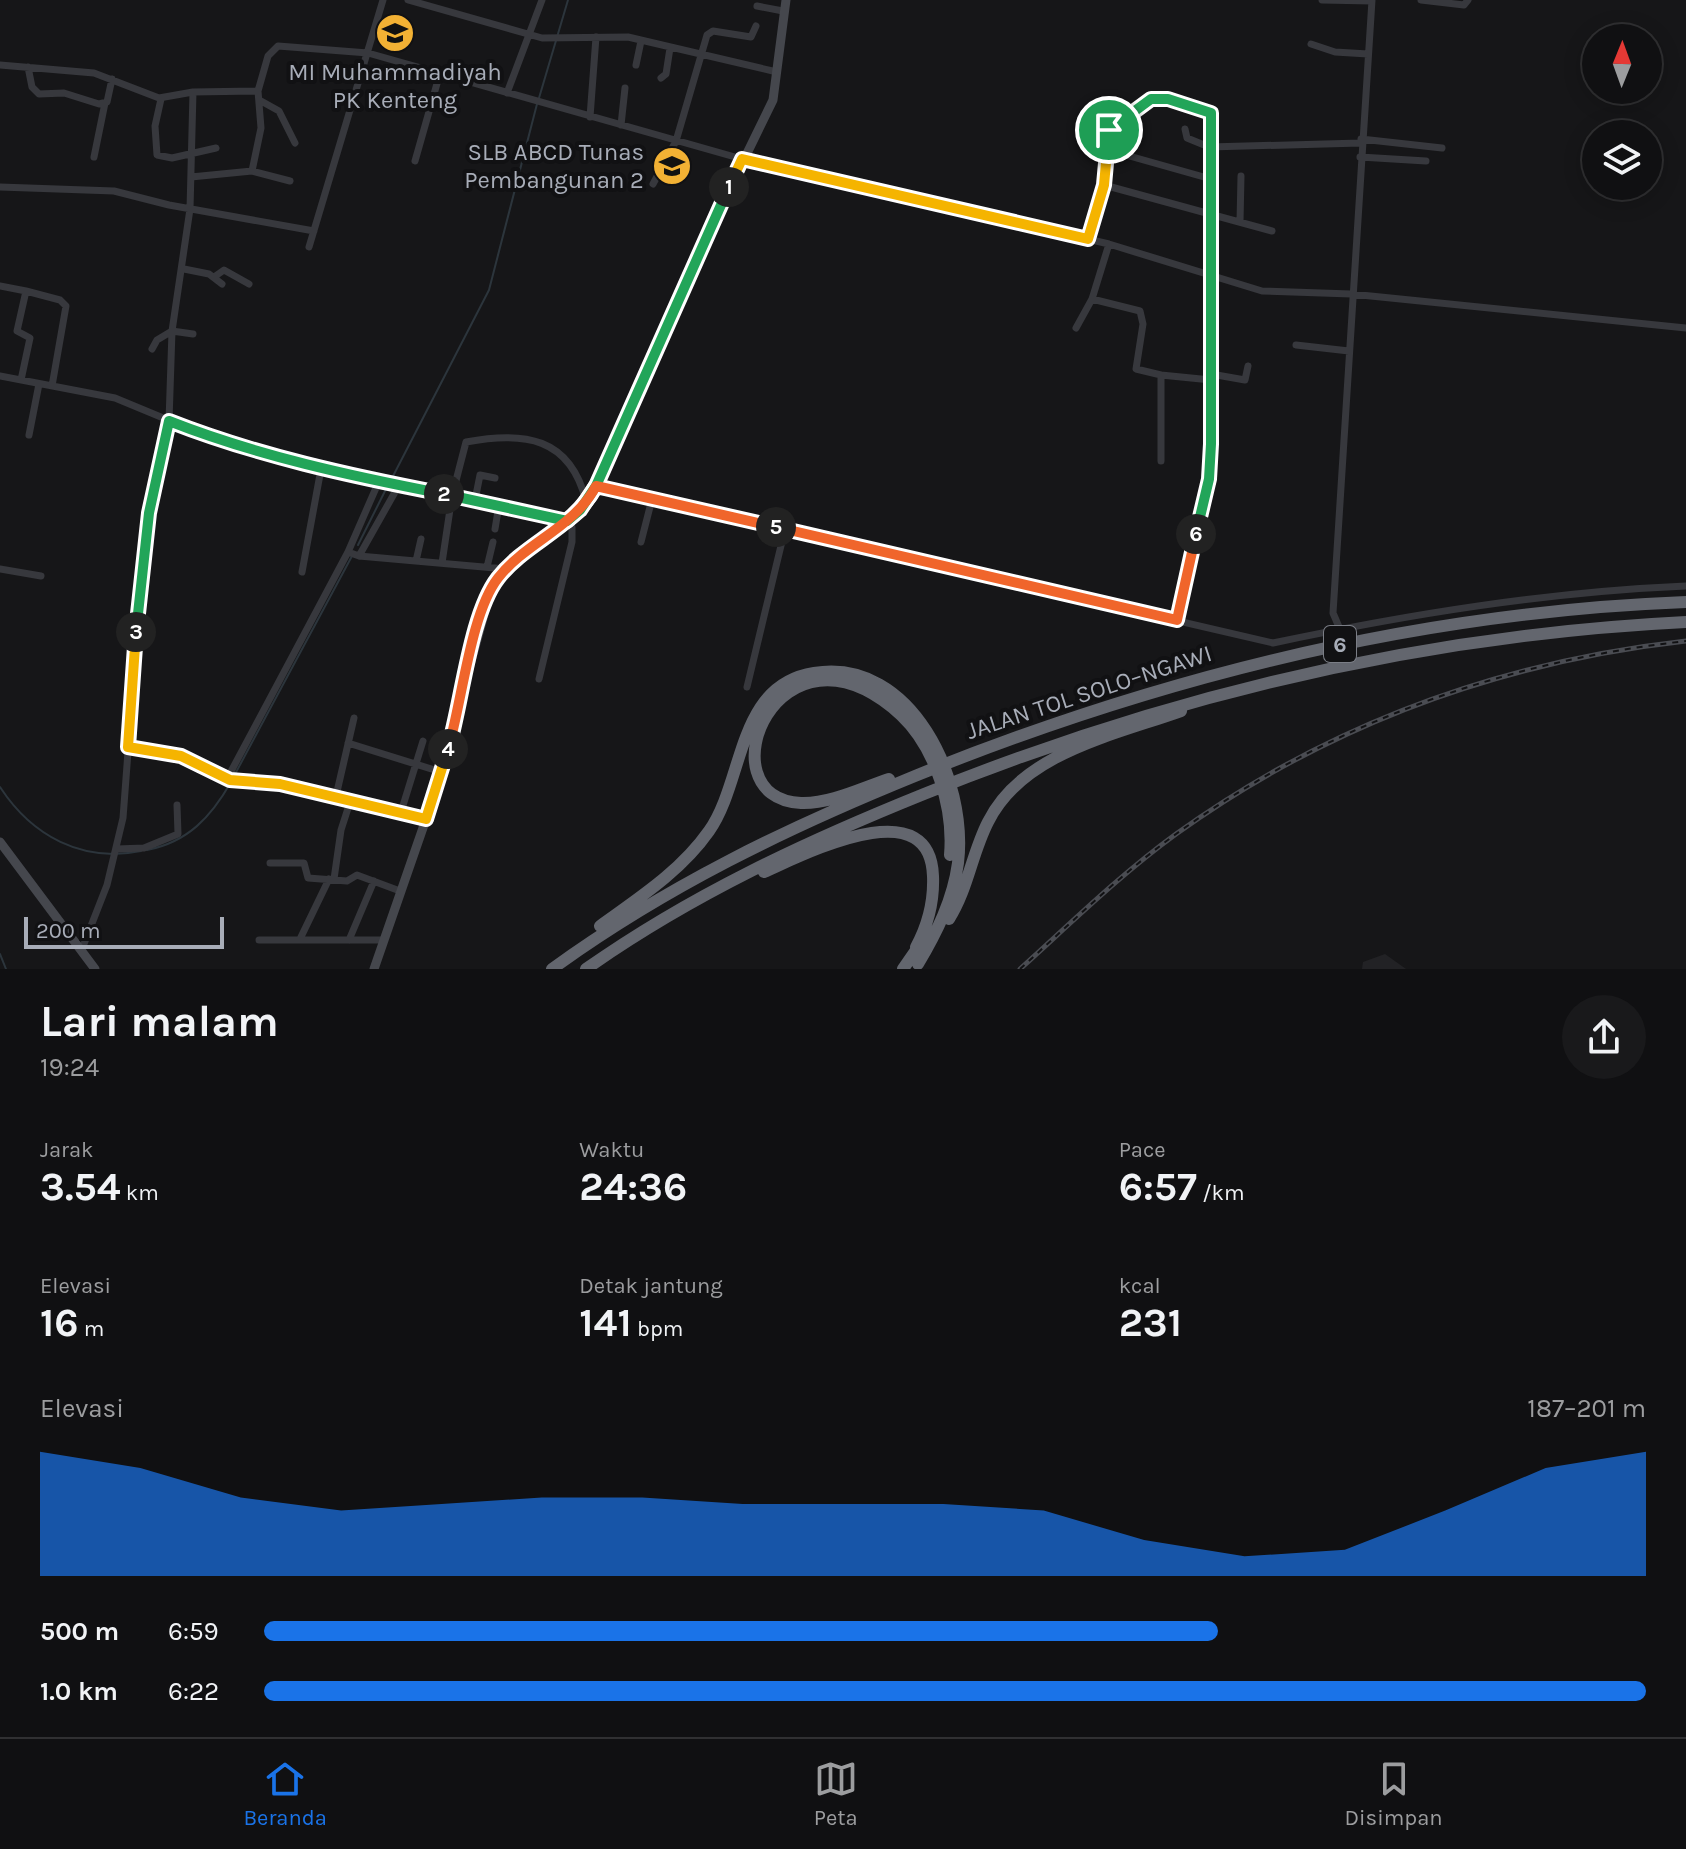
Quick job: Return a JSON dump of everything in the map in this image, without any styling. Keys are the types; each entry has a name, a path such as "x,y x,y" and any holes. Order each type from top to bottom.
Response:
{"highway":[{"name":"JALAN TOL SOLO–NGAWI","path":"550,969 645,906 709,869 835,809 1005,739 1171,686 1321,648 1519,614 1686,602"},
{"name":"JALAN TOL SOLO–NGAWI","path":"586,969 652,925 782,855 1012,759 1164,708 1362,660 1514,635 1686,622"},
{"path":"550,969 656,885 697,847 722,809 753,717 781,686 812,673 851,672 882,686 921,732 954,818 958,861 949,900 910,966"},
{"path":"921,732 870,691 840,680 814,682 792,690 768,712 756,737 754,759 762,782 777,797 788,801 816,802 1005,739"},
{"path":"910,966 958,903 986,825 1016,783 1046,763 1097,742 1267,681"},
{"path":"652,925 768,870 861,835 893,830 919,842 933,865 931,907 910,966"}],"main road":[{"path":"374,969 441,772 477,629 491,589 506,569 567,521 586,502 596,486 742,159 773,100 786,0"},
{"path":"0,842 95,969"}],"street":[{"path":"309,247 383,0"},
{"path":"408,0 530,34 641,41 777,72"},
{"path":"507,93 542,0"},
{"path":"1322,0 1372,0 1333,613 1339,627"},
{"path":"1421,0 1464,5 1468,0"},
{"path":"757,6 783,11"},
{"path":"653,184 676,141 710,32 751,37 756,26"},
{"path":"590,117 596,37"},
{"path":"636,65 641,41"},
{"path":"1311,44 1335,52 1368,54"},
{"path":"252,171 260,141 261,101 258,91 268,56 278,46 368,53 742,159 1109,244 1262,291 1351,294 1686,328"},
{"path":"661,78 666,74 670,48"},
{"path":"0,65 94,73 161,99 193,92 258,91"},
{"path":"28,67 32,87 39,94 64,93 105,103"},
{"path":"415,161 440,73"},
{"path":"94,157 112,79"},
{"path":"621,125 625,88"},
{"path":"82,949 112,865 123,818 146,533 169,421 172,331 184,269 190,209 193,92"},
{"path":"161,99 154,151 165,158 216,148"},
{"path":"1088,239 1104,185 1110,129 1154,99 1209,110 1209,476 1177,620"},
{"path":"261,101 279,111 295,143"},
{"path":"1185,129 1189,139 1209,145 1361,141 1442,148"},
{"path":"1108,150 1211,179"},
{"path":"1360,157 1426,161"},
{"path":"191,177 252,171 290,181"},
{"path":"1240,222 1241,176"},
{"path":"1104,185 1272,231"},
{"path":"0,187 114,191 190,209 314,231"},
{"path":"1076,328 1092,299 1109,244"},
{"path":"184,269 214,277 222,284"},
{"path":"214,277 224,270 249,284"},
{"path":"0,286 60,300 67,308 52,386"},
{"path":"21,380 30,338 17,331 26,291"},
{"path":"1092,299 1143,313 1136,369 1161,375 1245,380 1248,366"},
{"path":"152,349 157,340 172,331 193,334"},
{"path":"1296,345 1349,351"},
{"path":"1161,375 1161,461"},
{"path":"0,376 115,398 214,439 321,469 567,521 572,527 572,542 539,679"},
{"path":"29,435 39,384"},
{"path":"442,563 452,496 466,442 519,438 542,443 573,464 586,502"},
{"path":"302,572 321,469"},
{"path":"475,500 480,475 495,478"},
{"path":"228,780 390,483"},
{"path":"353,555 390,483"},
{"path":"596,486 1273,643 1339,627 1527,598 1686,586"},
{"path":"641,542 652,499"},
{"path":"495,529 499,505"},
{"path":"747,687 785,529"},
{"path":"416,561 421,539"},
{"path":"487,567 493,542"},
{"path":"353,555 506,569"},
{"path":"0,569 41,576"},
{"path":"336,796 354,718"},
{"path":"401,812 423,741"},
{"path":"348,743 441,772"},
{"path":"128,747 181,756 228,780 269,783 336,796 426,819"},
{"path":"300,939 332,879 341,830 351,799"},
{"path":"116,850 144,848 178,834 177,805"},
{"path":"270,863 304,863 308,878 347,881 357,875 400,891"},
{"path":"349,940 374,881"},
{"path":"259,940 384,940"}],"shaded area":[{"path":"1385,954 1406,969 1362,969 1363,962"}],"waterway":[{"path":"539,98 568,0"},
{"path":"391,480 489,290 537,104"},
{"path":"358,545 388,485"},
{"path":"234,776 352,556"},
{"path":"147,850 175,841 197,826 231,782"},
{"path":"0,787 27,819 60,842 99,853 141,851"},
{"path":"0,954 6,969"}],"railway":[{"path":"1020,969 1156,849 1234,795 1294,760 1356,730 1483,682 1617,651 1686,641"}],"place":[{"name":"MI Muhammadiyah PK Kenteng","path":"395,33"},
{"name":"SLB ABCD Tunas Pembangunan 2","path":"672,166"}],"route":[{"path":"1109,130 1099,212 1088,239 742,159 596,486 580,510 567,521 551,515 321,469 214,439 169,421 146,533 135,635 128,747 169,752 242,783 280,784 426,819 452,735 477,629 491,589 506,569 567,521 574,515 580,510 586,502 596,486 1177,620 1209,479 1211,113 1168,99 1151,99 1109,130"}]}
